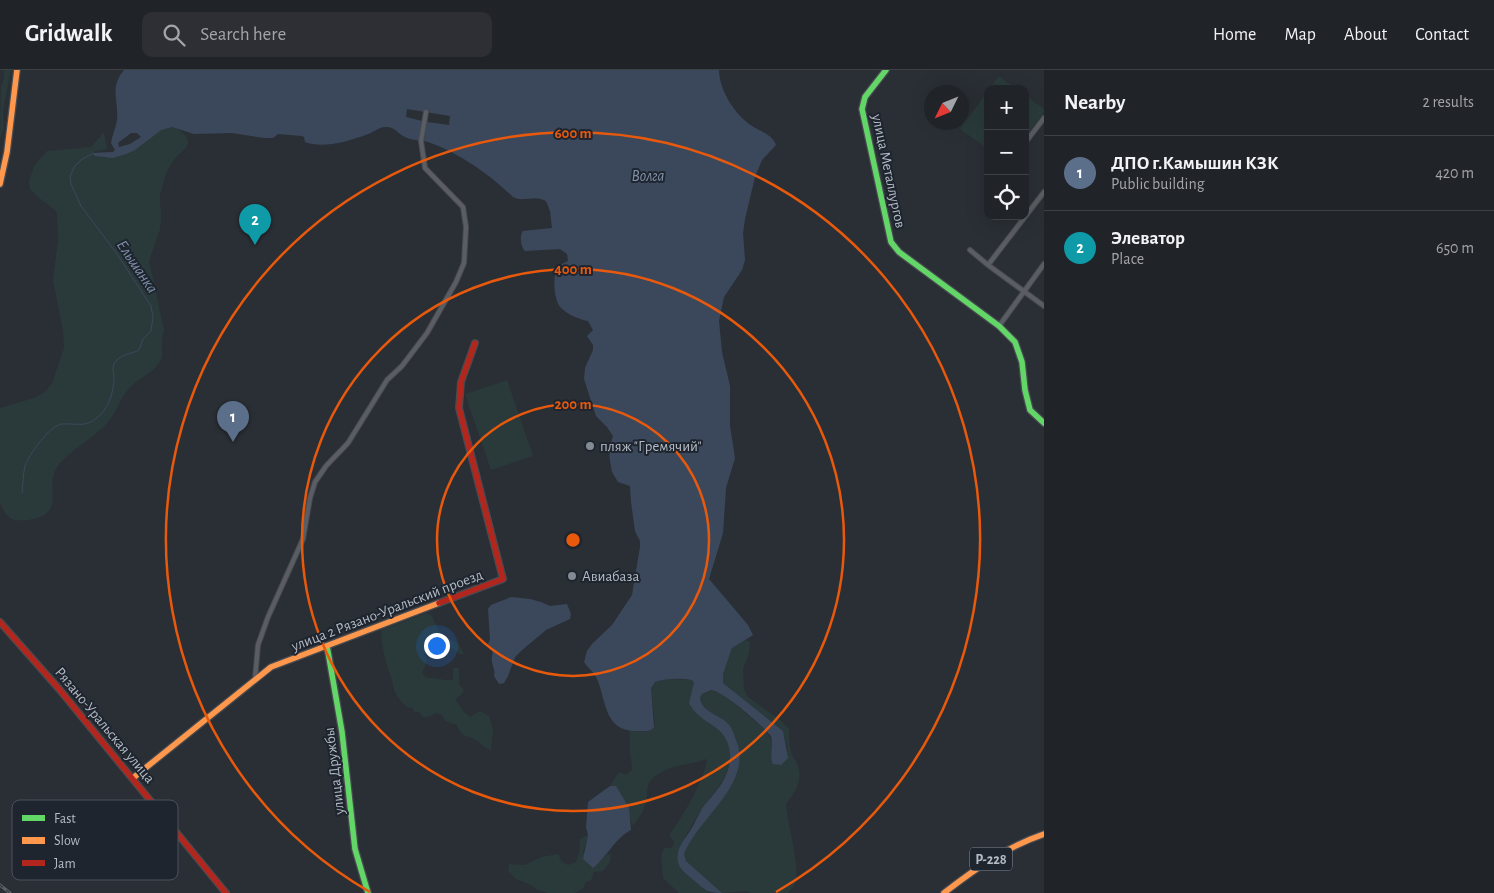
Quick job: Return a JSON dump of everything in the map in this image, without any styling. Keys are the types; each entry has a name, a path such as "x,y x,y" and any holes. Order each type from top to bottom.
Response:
{"main road":[{"path":"0,184 7,152 17,70"},
{"name":"улица Металлургов","path":"884,71 865,98 862,109 891,242 899,252 999,326"},
{"path":"999,326 1016,342 1022,362 1025,390 1030,410 1044,423"},
{"name":"улица 2 Рязано-Уральский проезд","path":"133,778 271,667 459,598 503,579 459,408 458,392 460,378 476,343"},
{"name":"Рязано-Уральская улица","path":"0,622 59,689 151,800"},
{"name":"улица Дружбы","path":"327,646 342,732 355,849 368,893"},
{"name":"Рязано-Уральская улица","path":"178,834 226,893"},
{"name":"Р-228","path":"944,893 999,854 1044,834"}],"street":[{"path":"254,679 258,645 268,617 303,539 310,498 315,482 326,466 348,443 388,380 402,366 428,333 456,282 464,263 466,227 463,207 425,168 422,141 426,112"},
{"path":"1029,138 1044,118"},
{"path":"988,265 1044,192"},
{"path":"970,250 1044,306"},
{"path":"999,326 1044,264"}],"shaded area":[{"path":"4,70 11,70 3,111 4,128 0,139 1,87"},
{"path":"999,76 1011,85 992,85"},
{"path":"984,96 984,146 961,130 969,130 969,117"},
{"path":"1029,98 1044,109 1044,112 1029,133"},
{"path":"172,127 178,129 186,136 188,142 187,147 175,158 166,173 160,195 160,229 149,261 164,330 160,361 153,370 130,387 110,419 102,428 61,462 53,477 52,505 49,511 43,516 28,520 10,518 0,503 0,408 34,398 45,392 52,383 64,348 63,331 53,280 58,240 57,214 54,209 30,189 29,181 34,166 47,151 91,147 104,132 107,149 93,152 105,158 161,129"},
{"path":"507,380 533,456 491,470 465,394"},
{"path":"427,613 432,616 440,634 459,644 464,654 459,654 452,648 441,646 437,640 428,643 424,655 427,661 422,673 426,678 453,680 453,668 459,668 459,684 464,690 455,699 470,717 480,711 489,716 493,729 491,750 463,734 457,725 445,721 442,715 436,713 423,717 419,712 414,712 412,707 408,708 395,692 384,654 381,630"},
{"path":"745,640 750,642 749,653 743,669 744,689 748,697 789,729 791,750 800,775 798,786 786,804 796,867 795,883 788,893 750,893 747,891 722,893 686,861 684,854 696,832 727,793 738,771 722,719 703,705 700,698 702,694 711,690 723,695 766,731 772,741 788,752 783,731 723,683 723,674 732,648"},
{"path":"668,679 692,680 695,686 689,703 697,713 724,733 730,749 729,768 725,776 696,817 677,854 687,875 710,893 679,893 663,878 661,855 664,848 672,848 674,842 669,835 698,787 707,759 665,770 650,780 646,803 632,826 631,820 610,786 619,772 626,775 632,770 629,731 648,732 655,724 651,688 655,682"},
{"path":"588,835 583,852 600,862 607,854 611,855 610,862 603,871 594,872 591,880 586,882 583,888 575,893 548,893 538,890 516,879 508,871 509,864 525,865 541,857 558,854 562,862 568,865 576,862 580,839"}],"water":[{"name":"Волга","path":"124,70 719,70 725,94 734,109 752,126 774,141 776,145 762,160 755,177 743,233 745,260 742,270 724,297 719,321 722,352 730,386 730,426 735,458 726,488 723,533 709,579 748,625 753,635 732,648 723,674 723,683 783,731 788,758 781,765 773,764 771,757 772,739 766,731 725,696 711,690 702,694 700,698 704,707 726,722 731,728 740,756 738,771 731,785 691,840 684,854 686,861 722,893 708,891 703,888 688,876 677,858 681,845 701,810 725,777 730,762 728,744 724,736 694,711 689,703 694,683 692,680 678,679 655,682 651,688 654,727 646,731 626,730 612,721 605,706 597,678 584,662 587,651 592,644 612,625 632,595 640,541 635,531 630,486 618,482 612,472 609,449 613,436 596,416 584,379 585,368 593,350 593,345 587,336 593,330 588,321 563,310 556,299 554,288 556,271 562,264 568,261 567,254 560,249 525,251 522,244 521,236 523,231 552,228 550,211 546,201 537,198 517,199 485,173 454,153 431,143 408,138 388,127 345,141 320,145 305,142 302,136 278,134 273,138 264,138 232,133 194,134 172,127 161,130 135,150 126,154 113,158 95,156 92,153 113,152 115,150 111,143 117,120 116,88 119,76","holes":["131,133 137,133 141,137 130,144 119,147 118,143"]},
{"path":"511,597 530,599 550,606 567,604 571,614 570,619 546,630 521,651 515,657 504,683 499,684 494,676 493,652 488,644 490,639 488,609 491,605"},
{"path":"610,786 616,786 629,808 631,830 615,843 593,868 583,859 588,835 586,827 588,802"}],"pier":[{"path":"407,109 450,116 449,125 427,122 424,141 419,141 422,121 406,117"}],"waterway":[{"name":"Ельшанка","path":"22,493 25,466 30,455 40,442 57,426 87,423 96,419 107,406 112,394 114,363 121,357 139,350 143,339 151,331 153,317 151,306 117,254 81,206 71,184 70,177 74,167 82,159 92,154"}],"railway":[{"path":"0,885 10,893"}],"traffic: fast":[{"path":"886,70 865,97 862,109 891,242 899,252 999,326 1015,342 1022,362 1025,390 1030,410 1044,423"},
{"path":"327,646 342,732 355,849 368,893"}],"traffic: slow":[{"path":"0,184 7,152 17,70"},
{"path":"133,778 271,667 439,603"},
{"path":"944,893 991,859 1017,845 1044,834"}],"traffic: jam":[{"path":"439,603 503,579 459,408 461,382 475,343"},
{"path":"0,622 59,689 150,800"},
{"path":"178,834 226,893"}],"place":[{"name":"Элеватор","path":"255,245"},
{"name":"ДПО г.Камышин КЗК","path":"233,442"},
{"name":"пляж \"Гремячий\"","path":"590,446"},
{"name":"Авиабаза","path":"572,576"}]}
